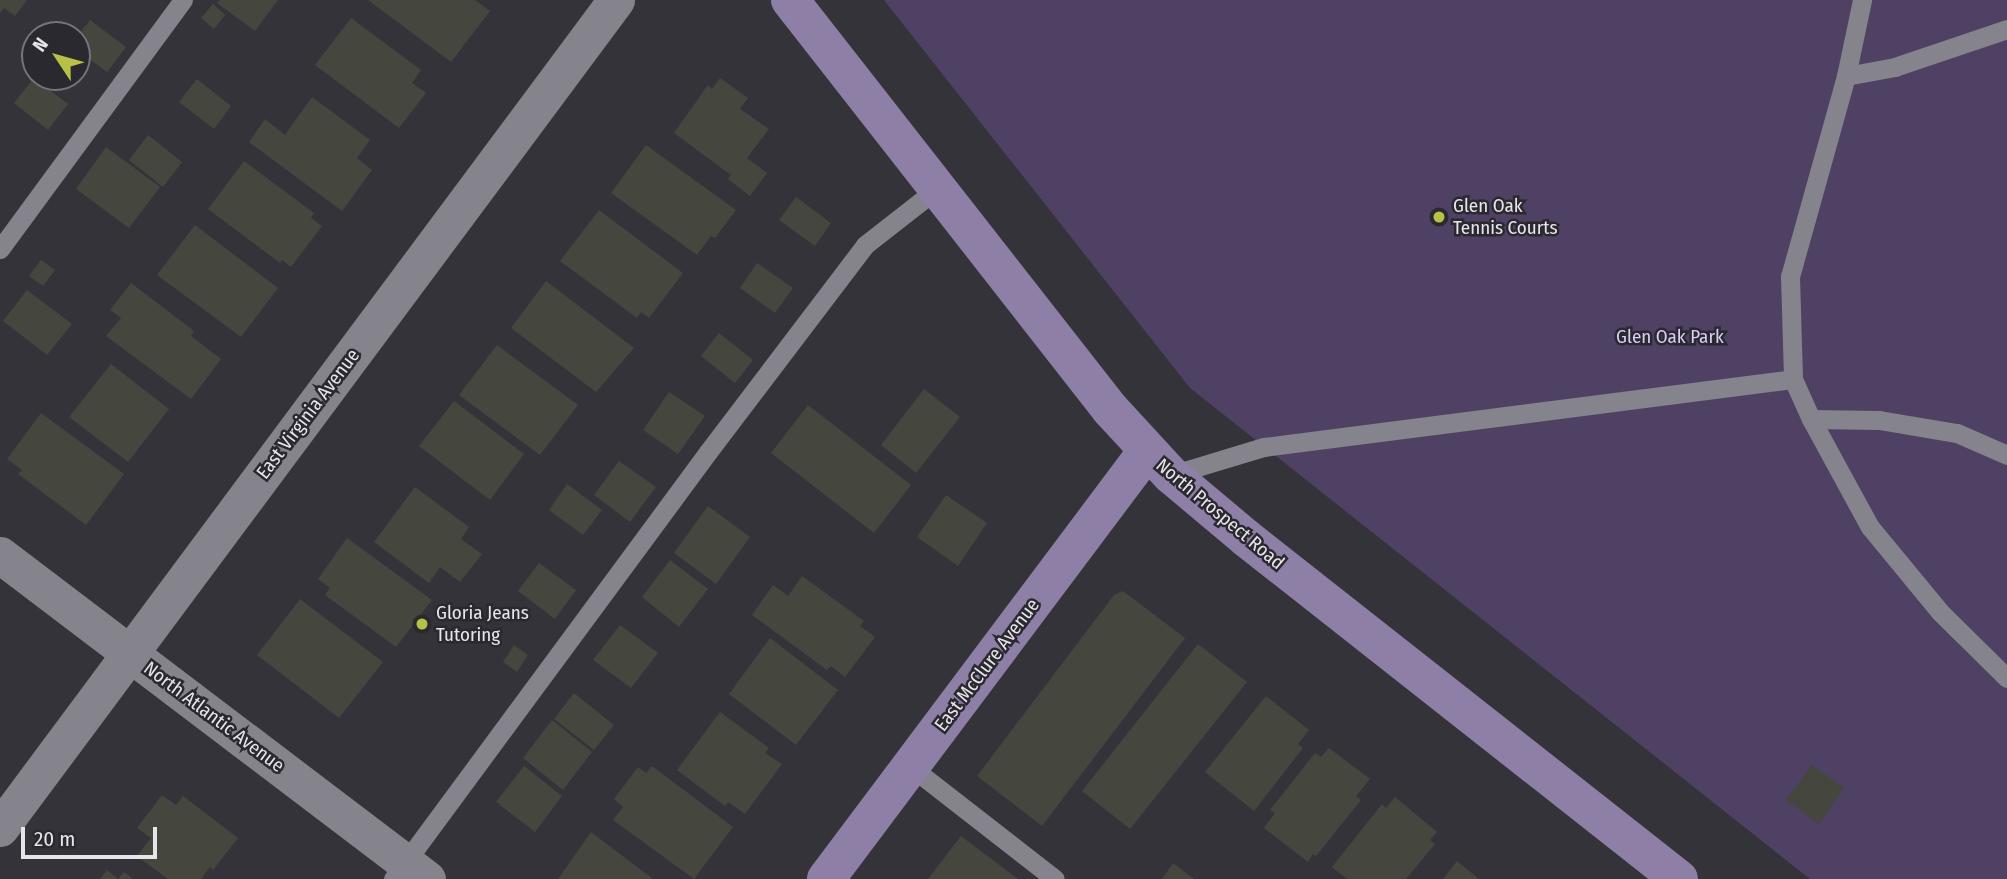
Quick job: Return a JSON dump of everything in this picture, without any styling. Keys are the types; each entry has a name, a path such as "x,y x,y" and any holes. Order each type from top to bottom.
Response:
{"main road":[{"name":"North Prospect Road","path":"790,0 1110,409 1159,463 1245,538 1679,879"},
{"name":"East McClure Avenue","path":"826,879 911,767 1159,463"}],"street":[{"name":"East Virginia Avenue","path":"0,828 616,0"},
{"name":"North Atlantic Avenue","path":"0,555 130,653 409,874"}],"lane":[{"path":"0,248 183,0"},
{"path":"1862,0 1846,76 1790,276 1793,379 1811,419 1870,527 1940,612 2007,678"},
{"path":"1846,76 1895,67 2007,29"},
{"path":"409,874 700,463 865,245 938,188"},
{"path":"1159,463 1793,379"},
{"path":"1811,419 1879,420 1957,433 2007,455"},
{"path":"911,767 1055,879"}],"green space":[{"name":"Glen Oak Park","path":"884,0 2007,0 2007,879 1810,879 1190,388"}],"building":[{"path":"0,0 27,0 15,16 4,8 0,13"},
{"path":"220,0 278,0 255,31 217,3"},
{"path":"368,0 475,0 490,11 451,62"},
{"path":"213,4 225,15 214,29 201,18"},
{"path":"351,18 421,70 412,83 426,93 399,128 315,65"},
{"path":"89,21 126,47 107,72 91,60"},
{"path":"720,78 748,98 740,109 769,129 747,158 767,173 750,196 728,179 731,175 674,133 708,85 712,89"},
{"path":"197,79 231,106 214,129 179,102"},
{"path":"24,91 51,91 68,104 48,130 14,103"},
{"path":"312,97 370,140 357,158 372,170 342,211 249,142 265,119 285,135"},
{"path":"148,135 182,162 163,187 129,160"},
{"path":"646,145 736,210 715,238 711,236 697,255 611,193"},
{"path":"106,147 160,187 129,228 76,189"},
{"path":"244,161 314,213 311,218 322,226 291,267 282,260 280,263 208,209"},
{"path":"796,197 831,223 815,246 779,220"},
{"path":"599,210 683,273 649,318 641,312 637,318 560,261"},
{"path":"195,225 278,288 241,337 157,275"},
{"path":"41,260 55,270 43,286 29,276"},
{"path":"757,263 793,288 775,313 740,288"},
{"path":"546,281 634,348 596,392 511,328"},
{"path":"131,283 194,331 191,336 221,359 191,399 106,336 121,318 110,310"},
{"path":"27,290 72,324 47,355 3,321"},
{"path":"719,333 753,360 735,383 701,356"},
{"path":"497,345 578,405 540,455 459,395"},
{"path":"111,364 169,409 128,462 69,417"},
{"path":"924,389 960,417 916,473 881,445"},
{"path":"669,392 705,416 678,454 643,430"},
{"path":"454,401 524,454 490,500 419,446"},
{"path":"808,405 911,485 874,533 771,453"},
{"path":"41,413 124,474 86,525 18,474 22,470 7,459"},
{"path":"619,461 656,487 630,522 594,495"},
{"path":"567,484 602,510 583,535 549,510"},
{"path":"415,487 469,527 461,539 482,554 460,582 440,567 429,583 374,542"},
{"path":"946,495 987,523 958,566 917,537"},
{"path":"708,506 750,537 716,584 674,553"},
{"path":"347,538 432,600 396,647 325,595 330,588 318,579"},
{"path":"670,560 708,589 679,627 642,597"},
{"path":"539,563 576,590 555,619 518,591"},
{"path":"802,576 864,621 860,626 875,637 845,677 831,666 827,670 752,615 773,585 788,596"},
{"path":"1123,591 1185,638 1042,826 977,776 1114,595"},
{"path":"300,599 383,662 339,718 257,655"},
{"path":"620,625 658,653 631,688 593,660"},
{"path":"770,638 838,690 796,745 729,694"},
{"path":"1198,644 1247,682 1130,829 1082,791"},
{"path":"514,645 528,655 517,672 503,662"},
{"path":"574,693 614,725 594,750 554,719"},
{"path":"1266,696 1309,730 1298,744 1303,748 1254,811 1205,772"},
{"path":"720,712 769,748 765,753 782,764 745,814 728,802 725,806 677,770"},
{"path":"552,720 592,752 563,790 523,758"},
{"path":"1329,748 1370,779 1356,796 1361,800 1316,856 1313,854 1308,862 1264,828 1275,813 1270,810 1315,753 1321,757"},
{"path":"1812,765 1844,788 1819,824 1786,800"},
{"path":"524,766 562,796 535,832 496,802"},
{"path":"652,766 733,827 694,879 613,820 623,807 614,799 638,767 646,773"},
{"path":"162,795 176,805 183,796 238,838 213,870 210,867 201,879 168,879 137,856 151,838 137,828"},
{"path":"1395,797 1437,832 1430,840 1435,844 1406,879 1347,879 1332,867 1382,804 1386,808"},
{"path":"591,832 653,879 558,879"},
{"path":"961,836 1018,879 928,879"},
{"path":"1457,861 1479,879 1443,879"},
{"path":"1173,863 1194,879 1162,879"},
{"path":"107,870 118,879 100,879"},
{"path":"124,872 133,879 118,879"}],"place":[{"name":"Glen Oak Tennis Courts","path":"1439,217"},
{"name":"Gloria Jeans Tutoring","path":"422,624"}]}
